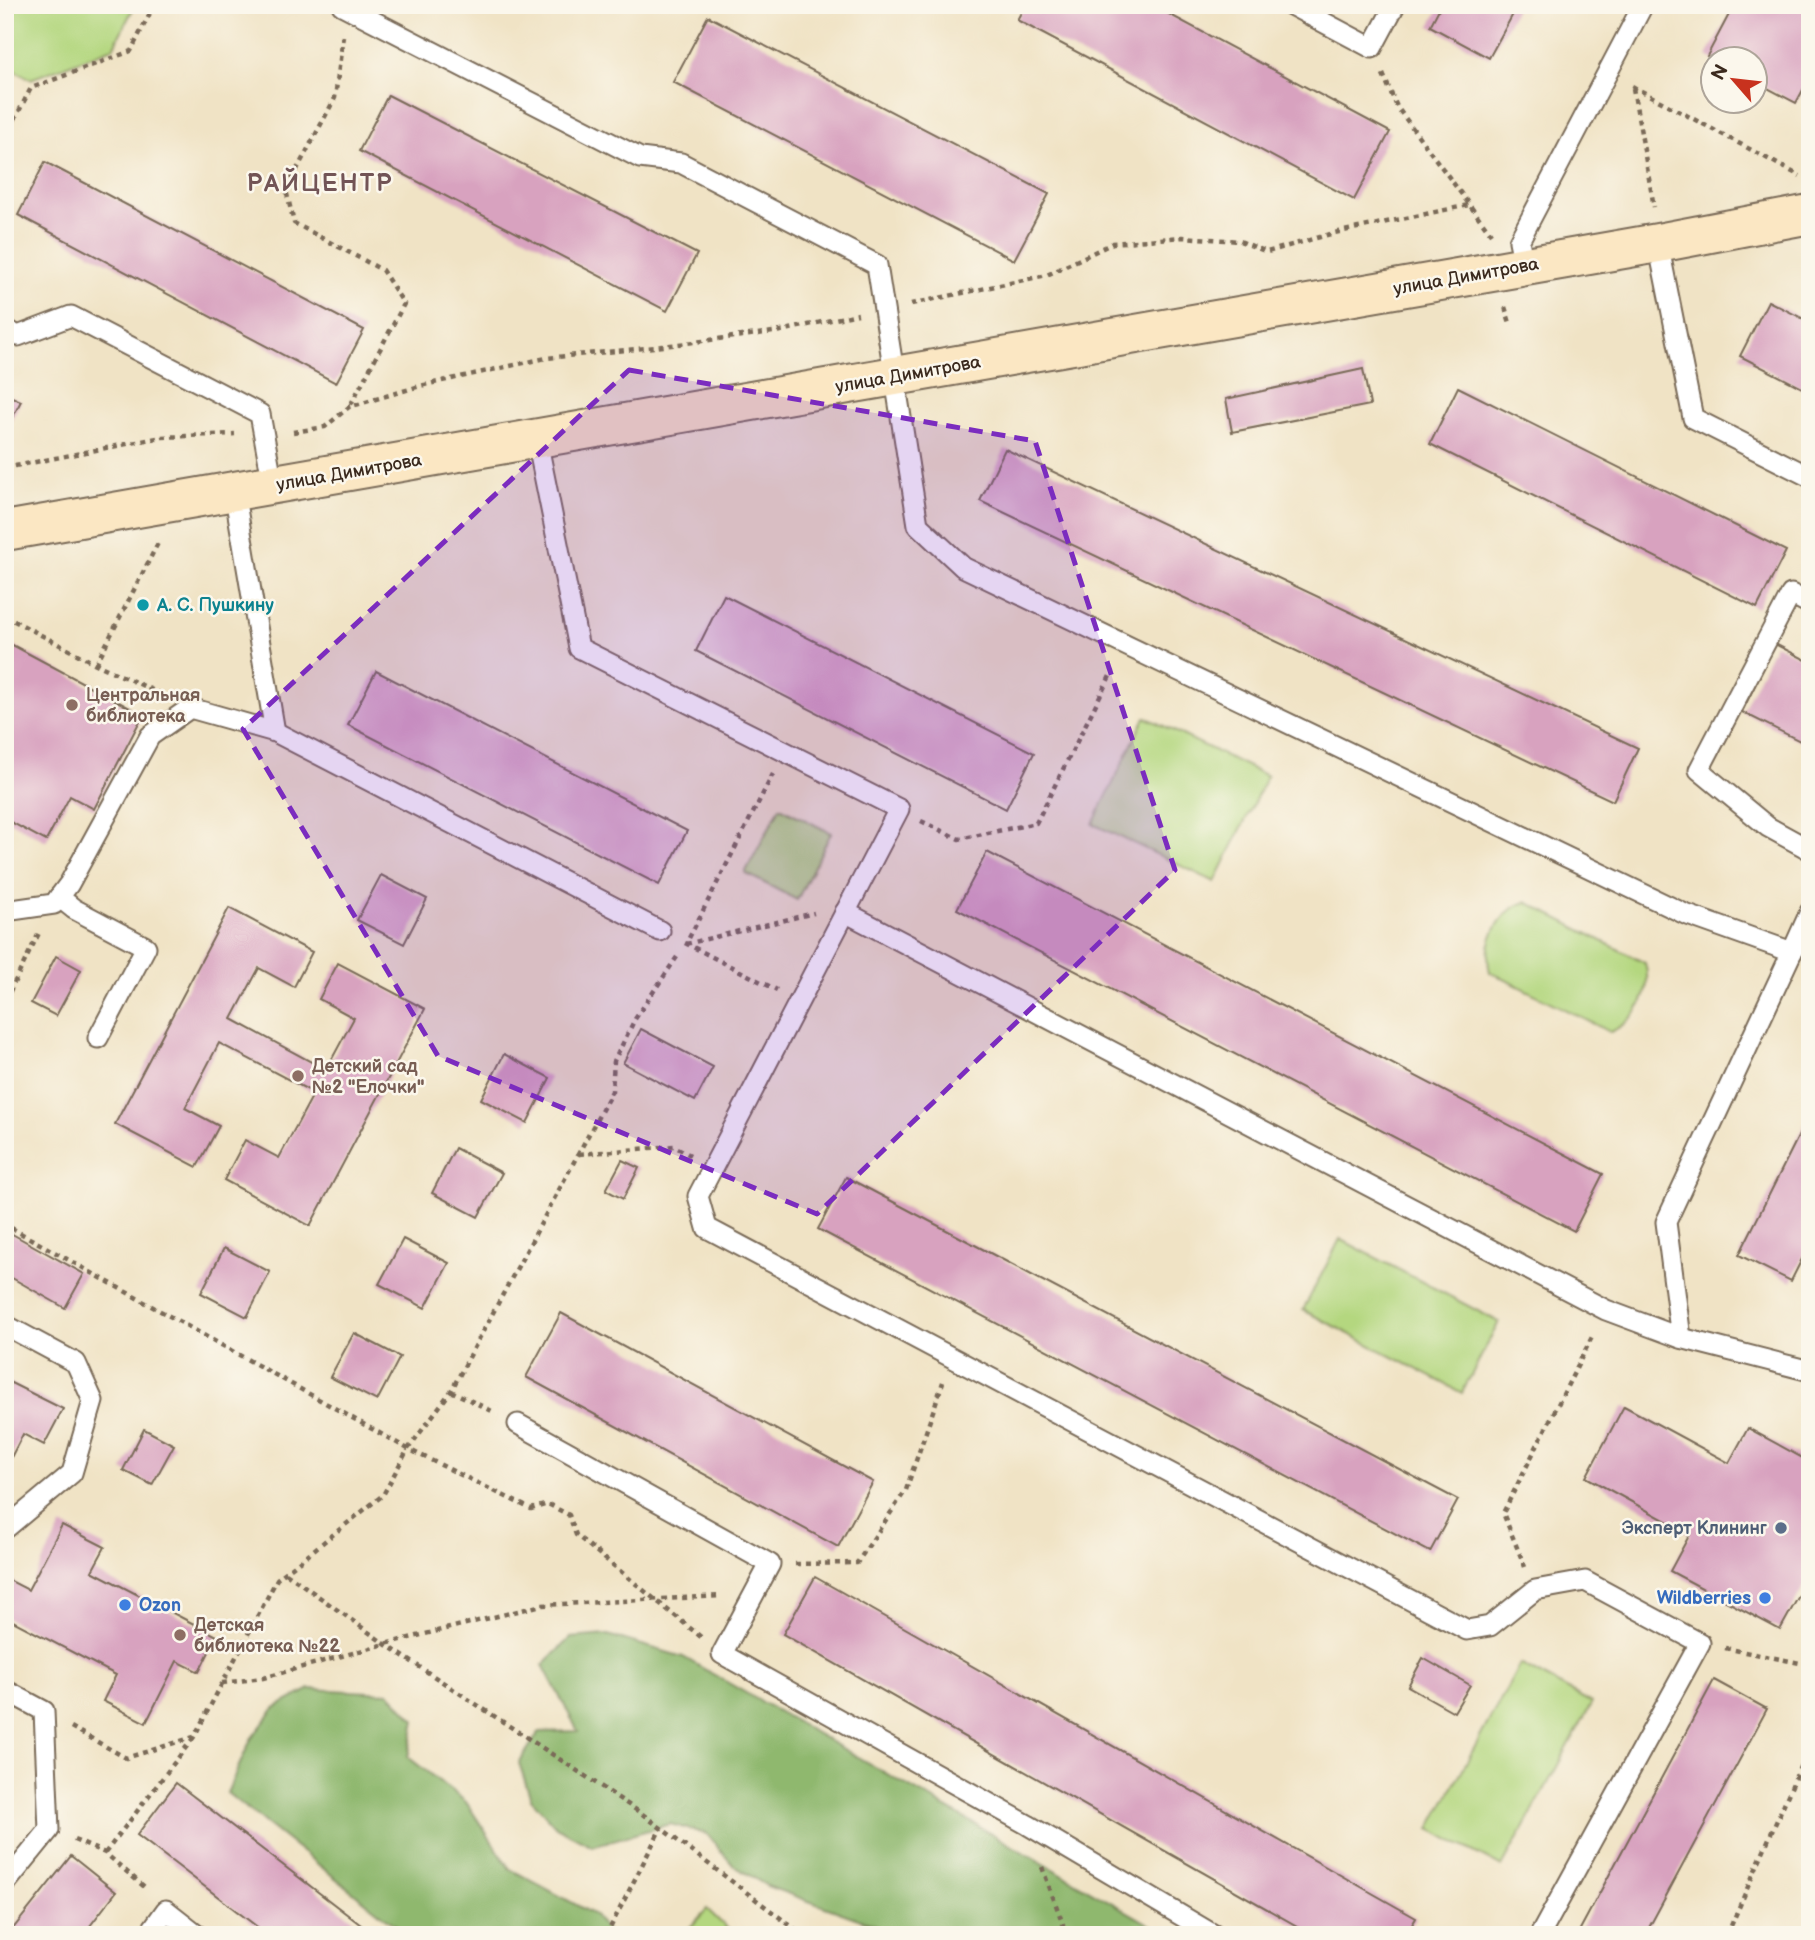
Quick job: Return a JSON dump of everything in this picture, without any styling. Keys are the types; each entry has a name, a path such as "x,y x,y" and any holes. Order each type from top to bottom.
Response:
{"street":[{"name":"улица Димитрова","path":"5,531 537,440 1511,267 1657,226 1808,197"}],"lane":[{"path":"1291,5 1373,48 1395,5"},
{"path":"1511,267 1520,241 1643,5"},
{"path":"345,7 640,158 681,163 877,265 918,525 963,568 1685,914 1792,952"},
{"path":"1657,226 1693,418 1810,477"},
{"path":"5,329 18,335 71,316 260,414 273,485"},
{"path":"537,440 579,648 899,809 698,1196 707,1228 1467,1630 1490,1626 1535,1590 1585,1581 1700,1643 1540,1935"},
{"path":"234,491 275,732"},
{"path":"1810,604 1791,594 1699,770 1768,827 1810,850"},
{"path":"56,901 69,884 150,736 190,708 275,732 660,931"},
{"path":"5,911 56,901 146,947 98,1038"},
{"path":"845,912 1606,1310 1681,1338 1810,1371"},
{"path":"1681,1338 1666,1222 1810,912"},
{"path":"5,1325 76,1363 93,1401 72,1473 5,1529"},
{"path":"518,1424 770,1564 722,1654 1028,1825 1214,1935"},
{"path":"5,1690 44,1711 49,1830 5,1884"},
{"path":"148,1935 166,1910 198,1935"}],"path":[{"path":"5,138 31,88 131,51 154,5"},
{"path":"5,468 162,437 231,434 265,437 325,427 349,407 404,304 382,270 293,223 286,190 335,98 345,7"},
{"path":"1373,48 1396,107 1494,238 1511,267 1503,300 1511,326"},
{"path":"1607,74 1633,87 1808,197"},
{"path":"1633,87 1657,226"},
{"path":"96,664 160,539"},
{"path":"5,616 96,664 190,708"},
{"path":"899,809 959,839 1036,823 1126,646"},
{"path":"105,1853 194,1737 277,1579 383,1495 408,1449 451,1391 612,1091 614,1060 635,1019 686,944 785,752"},
{"path":"5,1001 56,901"},
{"path":"686,944 810,913 845,912"},
{"path":"660,931 799,1001"},
{"path":"578,1154 674,1146 713,1167"},
{"path":"5,1221 6,1225 408,1449 531,1509 548,1504 569,1515 576,1535 722,1654"},
{"path":"1535,1590 1503,1513 1606,1310"},
{"path":"770,1564 857,1563 906,1490 952,1357"},
{"path":"451,1391 518,1424"},
{"path":"286,1573 385,1643 661,1828 803,1935"},
{"path":"222,1683 263,1678 385,1643 542,1605 753,1594"},
{"path":"1700,1643 1810,1665"},
{"path":"44,1711 126,1758 194,1737"},
{"path":"1727,1935 1810,1744"},
{"path":"1028,1825 1068,1935"},
{"path":"614,1935 609,1930 661,1828"},
{"path":"49,1830 105,1853 149,1891 166,1910"}],"highlighted area":[{"path":"629,370 1035,441 1175,870 817,1214 438,1056 243,729"}],"green space":[{"path":"5,5 135,5 113,48 31,79 5,66"},
{"path":"1145,717 1267,776 1215,882 1093,824"},
{"path":"780,807 831,833 797,900 745,873"},
{"path":"1526,902 1645,963 1645,994 1628,1021 1610,1032 1490,972 1489,951 1495,930 1508,913"},
{"path":"1340,1239 1499,1322 1462,1393 1303,1310"},
{"path":"608,1635 683,1657 1168,1935 1113,1935 1090,1926 1078,1935 886,1935 875,1925 767,1886 733,1865 707,1834 670,1824 592,1846 556,1827 531,1799 519,1763 539,1732 578,1731 543,1665 570,1638"},
{"path":"1520,1664 1592,1703 1502,1867 1430,1829"},
{"path":"310,1689 389,1693 415,1720 408,1757 466,1802 510,1869 595,1915 609,1935 408,1935 227,1793 251,1739 275,1708"},
{"path":"707,1909 734,1935 683,1935"}],"building":[{"path":"1025,5 1152,5 1390,132 1354,200 1017,20"},
{"path":"1441,5 1518,5 1489,58 1430,26"},
{"path":"1734,5 1810,5 1810,77 1796,103 1770,89 1770,46 1712,46"},
{"path":"708,16 1049,194 1014,260 673,82"},
{"path":"388,95 697,254 667,311 359,151"},
{"path":"45,162 364,330 336,383 18,215"},
{"path":"1768,301 1810,322 1810,392 1740,356"},
{"path":"1363,369 1370,405 1232,432 1226,399"},
{"path":"1458,387 1786,551 1757,608 1430,444"},
{"path":"5,394 21,401 5,432"},
{"path":"1005,449 1638,748 1613,801 980,501"},
{"path":"724,595 1034,753 1006,809 696,651"},
{"path":"5,641 143,715 94,809 70,796 46,841 5,819"},
{"path":"1775,644 1810,662 1810,746 1742,712"},
{"path":"376,671 687,831 659,885 348,725"},
{"path":"987,852 1603,1174 1574,1231 957,909"},
{"path":"381,875 427,899 404,944 357,920"},
{"path":"229,908 312,952 294,987 259,968 232,1019 326,1070 354,1018 319,999 338,963 425,1009 310,1226 224,1180 245,1140 279,1158 314,1093 219,1043 185,1108 219,1126 197,1167 115,1124"},
{"path":"56,956 81,970 56,1016 31,1003"},
{"path":"641,1029 713,1067 695,1101 623,1063"},
{"path":"504,1054 550,1078 527,1123 481,1099"},
{"path":"1810,1113 1810,1243 1791,1281 1739,1255"},
{"path":"455,1148 502,1173 478,1217 432,1193"},
{"path":"622,1160 639,1168 623,1199 606,1190"},
{"path":"846,1177 1458,1500 1430,1552 818,1229"},
{"path":"5,1230 84,1274 65,1308 5,1274"},
{"path":"403,1239 449,1263 425,1308 379,1284"},
{"path":"224,1248 270,1272 247,1317 201,1293"},
{"path":"561,1313 873,1482 838,1547 526,1377"},
{"path":"354,1333 400,1357 377,1401 330,1377"},
{"path":"5,1380 63,1409 44,1445 23,1434 5,1469"},
{"path":"1624,1406 1729,1463 1748,1428 1810,1462 1810,1576 1780,1630 1670,1571 1690,1534 1586,1477"},
{"path":"144,1429 174,1445 152,1485 123,1470"},
{"path":"62,1525 105,1547 92,1571 217,1636 199,1672 177,1661 146,1723 103,1701 116,1675 5,1617 5,1587 9,1580 28,1590"},
{"path":"815,1577 1416,1918 1406,1935 1313,1935 783,1634"},
{"path":"1423,1658 1470,1685 1454,1712 1408,1686"},
{"path":"1714,1680 1767,1709 1645,1935 1577,1935"},
{"path":"176,1783 374,1935 268,1935 137,1835"},
{"path":"71,1856 116,1892 83,1935 8,1935"}],"place":[{"name":"А. С. Пушкину","path":"143,605"},
{"name":"Центральная библиотека","path":"72,705"},
{"name":"Детский сад №2 \"Елочки\"","path":"298,1076"},
{"name":"Эксперт Клининг","path":"1781,1528"},
{"name":"Wildberries","path":"1765,1598"},
{"name":"Ozon","path":"125,1605"},
{"name":"Детская библиотека №22","path":"180,1635"}],"district":[{"name":"РАЙЦЕНТР","path":"320,183"}]}
